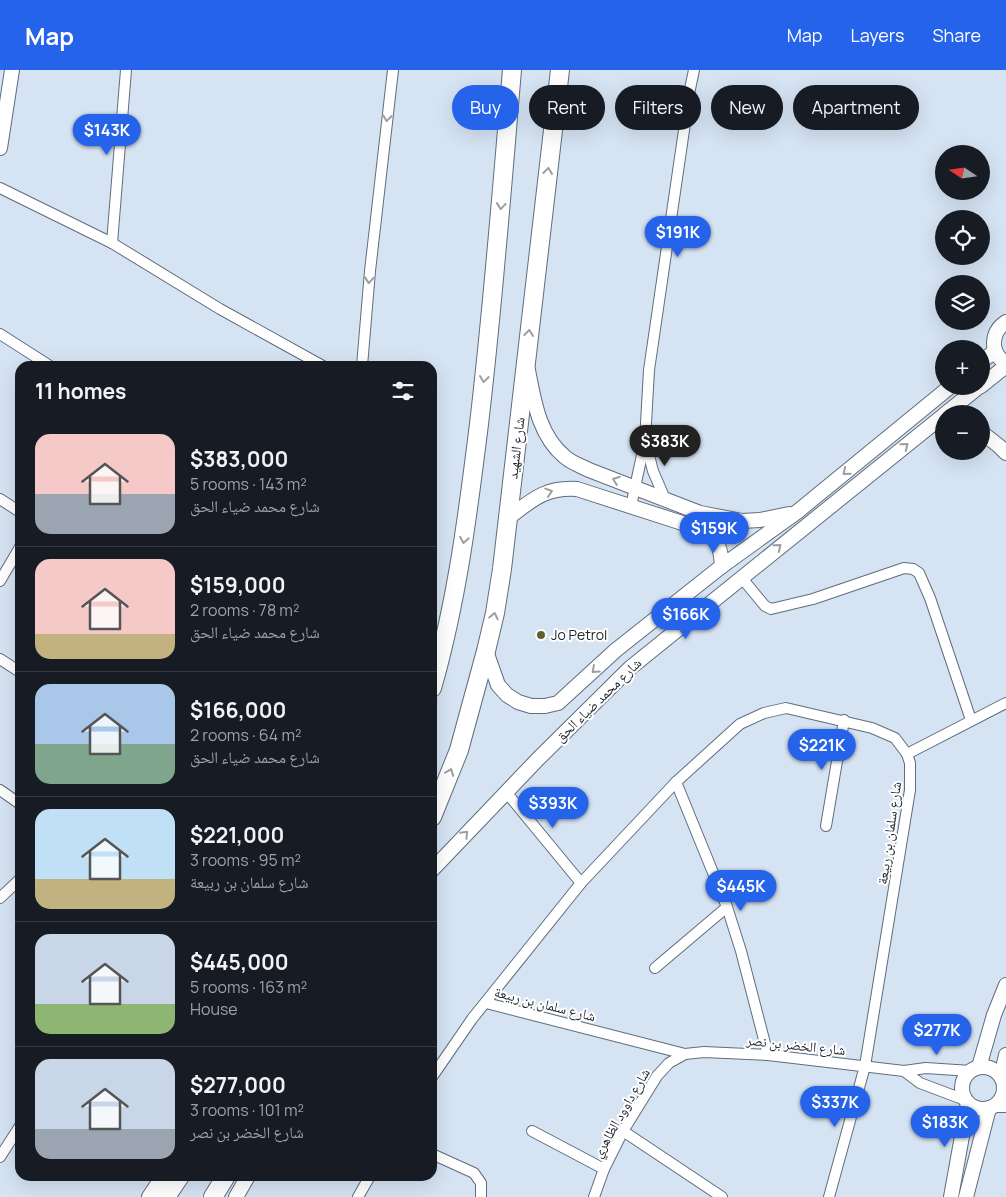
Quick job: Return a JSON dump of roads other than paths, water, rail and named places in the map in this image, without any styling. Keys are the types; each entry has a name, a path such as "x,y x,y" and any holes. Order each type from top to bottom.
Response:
{"highway":[{"path":"437,670 456,590 470,497 492,314 512,70"},
{"name":"شارع الشهيد","path":"437,804 458,750 486,651 501,578 560,70"},
{"path":"166,1197 177,1181"},
{"path":"213,1197 223,1181"}],"main road":[{"path":"0,148 2,124 12,70"},
{"path":"1006,318 994,338 995,350 1006,365"},
{"path":"990,354 995,350"},
{"path":"526,359 538,418 547,436 565,457 589,470 700,513 742,520 760,520 797,512"},
{"name":"شارع محمد ضياء الحق","path":"990,378 1006,365"},
{"name":"شارع محمد ضياء الحق","path":"486,651 498,685 507,695 518,702 531,706 545,706 558,703 616,650 722,566 797,512 940,395"},
{"name":"شارع محمد ضياء الحق","path":"958,405 970,395"},
{"path":"923,410 935,415"},
{"name":"شارع محمد ضياء الحق","path":"437,865 506,792 630,668 741,577 935,424"},
{"path":"990,439 1006,453"},
{"path":"508,518 536,497 549,491 563,488 577,489 704,530 713,536 719,545 722,566"},
{"path":"616,650 630,668"},
{"path":"996,1108 978,1109 967,1102 962,1092 962,1084 965,1077 975,1069 1006,985"},
{"path":"966,1197 996,1108 1002,1098 1006,1055"},
{"path":"975,1069 987,1068 995,1071 1003,1080"},
{"path":"951,1197 967,1102"},
{"path":"149,1197 160,1181"},
{"path":"236,1197 245,1181"}],"street":[{"path":"112,244 126,70"},
{"path":"362,361 370,271 393,70"},
{"path":"631,506 645,441 649,370 694,70"},
{"path":"0,188 112,244 220,309 315,361"},
{"path":"0,334 42,361"},
{"path":"645,441 653,471 665,499"},
{"path":"0,498 15,508"},
{"path":"0,581 15,556"},
{"path":"741,577 765,606 771,609 813,599 904,568 913,569 919,573 930,598 971,720"},
{"path":"0,659 15,669"},
{"path":"486,1003 581,883 676,782 740,724 764,713 786,708 872,728 895,738 907,754 1006,703"},
{"path":"826,826 844,720"},
{"name":"شارع سلمان بن ربيعة","path":"829,1197 865,1066 908,808 910,763 907,754"},
{"path":"676,782 727,907 741,951 768,1055"},
{"path":"0,790 15,800"},
{"path":"506,792 581,883"},
{"path":"0,898 15,883"},
{"path":"654,968 727,907"},
{"name":"شارع سلمان بن ربيعة","path":"437,1070 486,1003 685,1054"},
{"name":"شارع الخضر بن نصر","path":"685,1054 704,1052 768,1055 904,1071 926,1068 975,1069"},
{"name":"شارع داوود الظاهري","path":"594,1197 604,1169 623,1131 657,1076 669,1063 685,1054"},
{"name":"شارع الخضر بن نصر","path":"904,1071 920,1083 967,1102"},
{"path":"623,1131 722,1197"},
{"path":"532,1132 604,1169"},
{"path":"0,1157 15,1134"},
{"path":"437,1156 474,1173 481,1183 481,1197"},
{"path":"358,1197 367,1181"}],"place":[{"name":"Jo Petrol","path":"541,635"}]}
